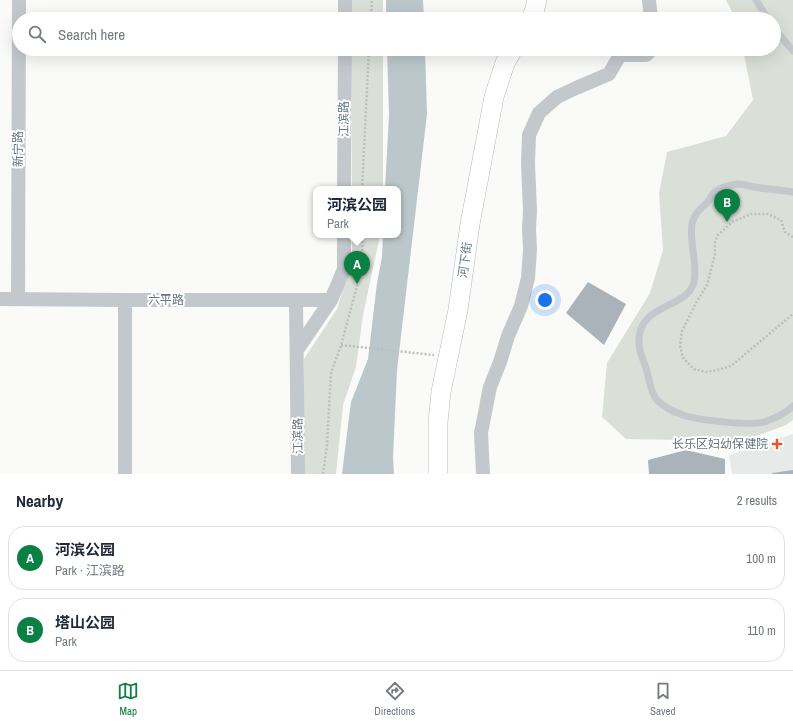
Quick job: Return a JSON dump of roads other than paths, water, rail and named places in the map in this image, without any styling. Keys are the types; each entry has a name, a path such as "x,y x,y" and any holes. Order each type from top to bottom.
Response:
{"street":[{"name":"新宁路","path":"19,0 19,12"},
{"path":"345,0 345,12"},
{"path":"534,12 537,0"},
{"path":"650,0 651,12"},
{"name":"新宁路","path":"18,299 19,56"},
{"name":"江滨路","path":"344,56 344,186"},
{"name":"河下街","path":"438,474 438,422 441,392 458,310 470,224 494,97 505,63 509,56"},
{"path":"483,474 481,433 490,387 508,336 521,306 528,278 530,250 528,163 529,135 539,113 558,97 609,74 619,56"},
{"path":"297,350 332,300 344,269 344,238"},
{"name":"六平路","path":"0,298 125,300 332,300"},
{"path":"125,300 125,474"},
{"name":"江滨路","path":"296,301 298,474"}],"lane":[{"path":"756,0 764,12"},
{"path":"781,36 793,51"},
{"path":"793,192 740,184 716,191 709,201 696,213 692,225 695,271 694,282 690,291 680,299 663,307 648,317 641,327 638,342 641,356 647,370 650,387 657,400 670,410 680,414 703,419 748,424 764,422 789,410 793,406"}],"place":[{"name":"塔山公园","path":"727,222"},
{"name":"河滨公园","path":"357,284"},
{"name":"长乐区妇幼保健院","path":"777,444"}]}
